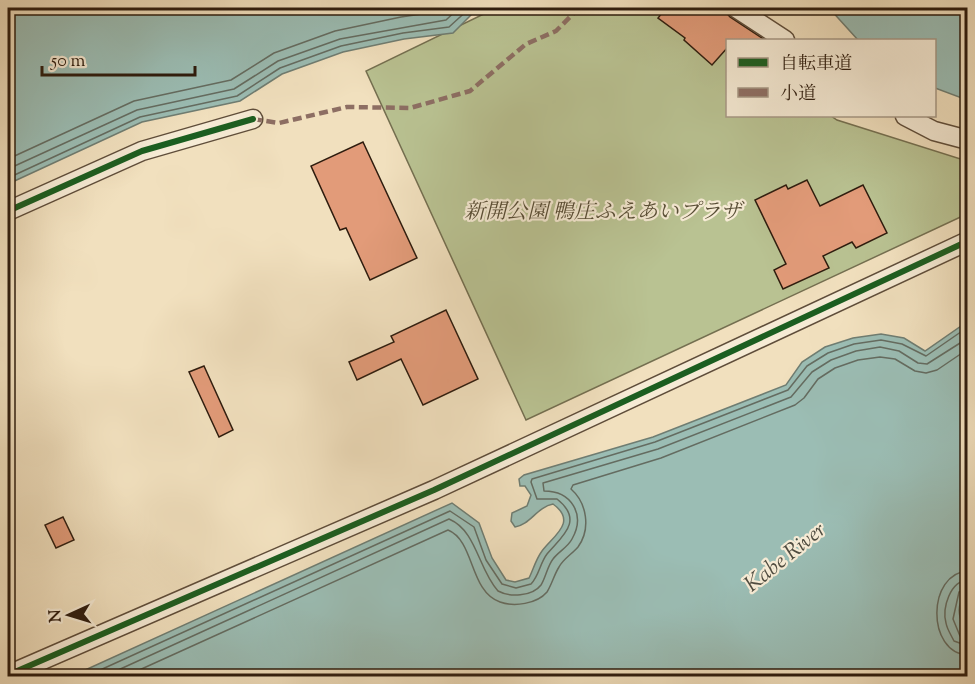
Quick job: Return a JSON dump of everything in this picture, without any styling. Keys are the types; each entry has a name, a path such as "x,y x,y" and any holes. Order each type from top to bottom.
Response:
{"street":[{"path":"736,8 783,39"},
{"path":"907,117 934,131 968,140"},
{"path":"8,211 142,151 253,119"},
{"path":"8,675 434,490 968,241"}],"green space":[{"name":"新開公園 鴨庄ふえあいプラザ","path":"496,8 704,8 740,39 726,39 726,117 832,117 967,161 967,214 526,420 366,71"}],"water":[{"path":"8,8 492,8 489,13 475,11 453,33 404,39 343,52 282,74 240,101 142,122 8,184"},
{"path":"829,8 967,8 967,100 936,88 936,39 857,39"},
{"name":"Kabe River","path":"967,317 968,592 959,610 968,642 967,676 72,676 452,503 479,523 492,558 506,580 515,582 529,578 540,554 561,529 563,517 553,504 515,527 511,521 512,513 527,506 531,495 525,486 520,486 519,479 524,475 653,437 786,385 802,362 825,347 853,338 881,334 904,338 925,351 961,326"}],"building":[{"path":"666,8 722,8 730,17 763,39 726,39 726,49 712,65 684,40 685,38 658,18"},
{"path":"363,142 417,258 370,280 346,228 340,230 311,166"},
{"path":"807,180 820,206 863,185 887,233 856,248 852,242 823,256 829,268 783,289 774,270 786,264 755,200 786,185 788,189"},
{"path":"446,310 478,379 423,405 401,359 357,380 349,362 394,342 391,336"},
{"path":"204,366 233,430 219,437 189,372"},
{"path":"63,517 74,540 56,548 45,525"}],"marked path":[{"path":"253,119 279,123 347,107 410,108 470,91 526,44 556,31 579,8"}],"cycle path":[{"path":"8,211 142,151 253,119"},
{"path":"8,675 434,490 968,241"}]}
